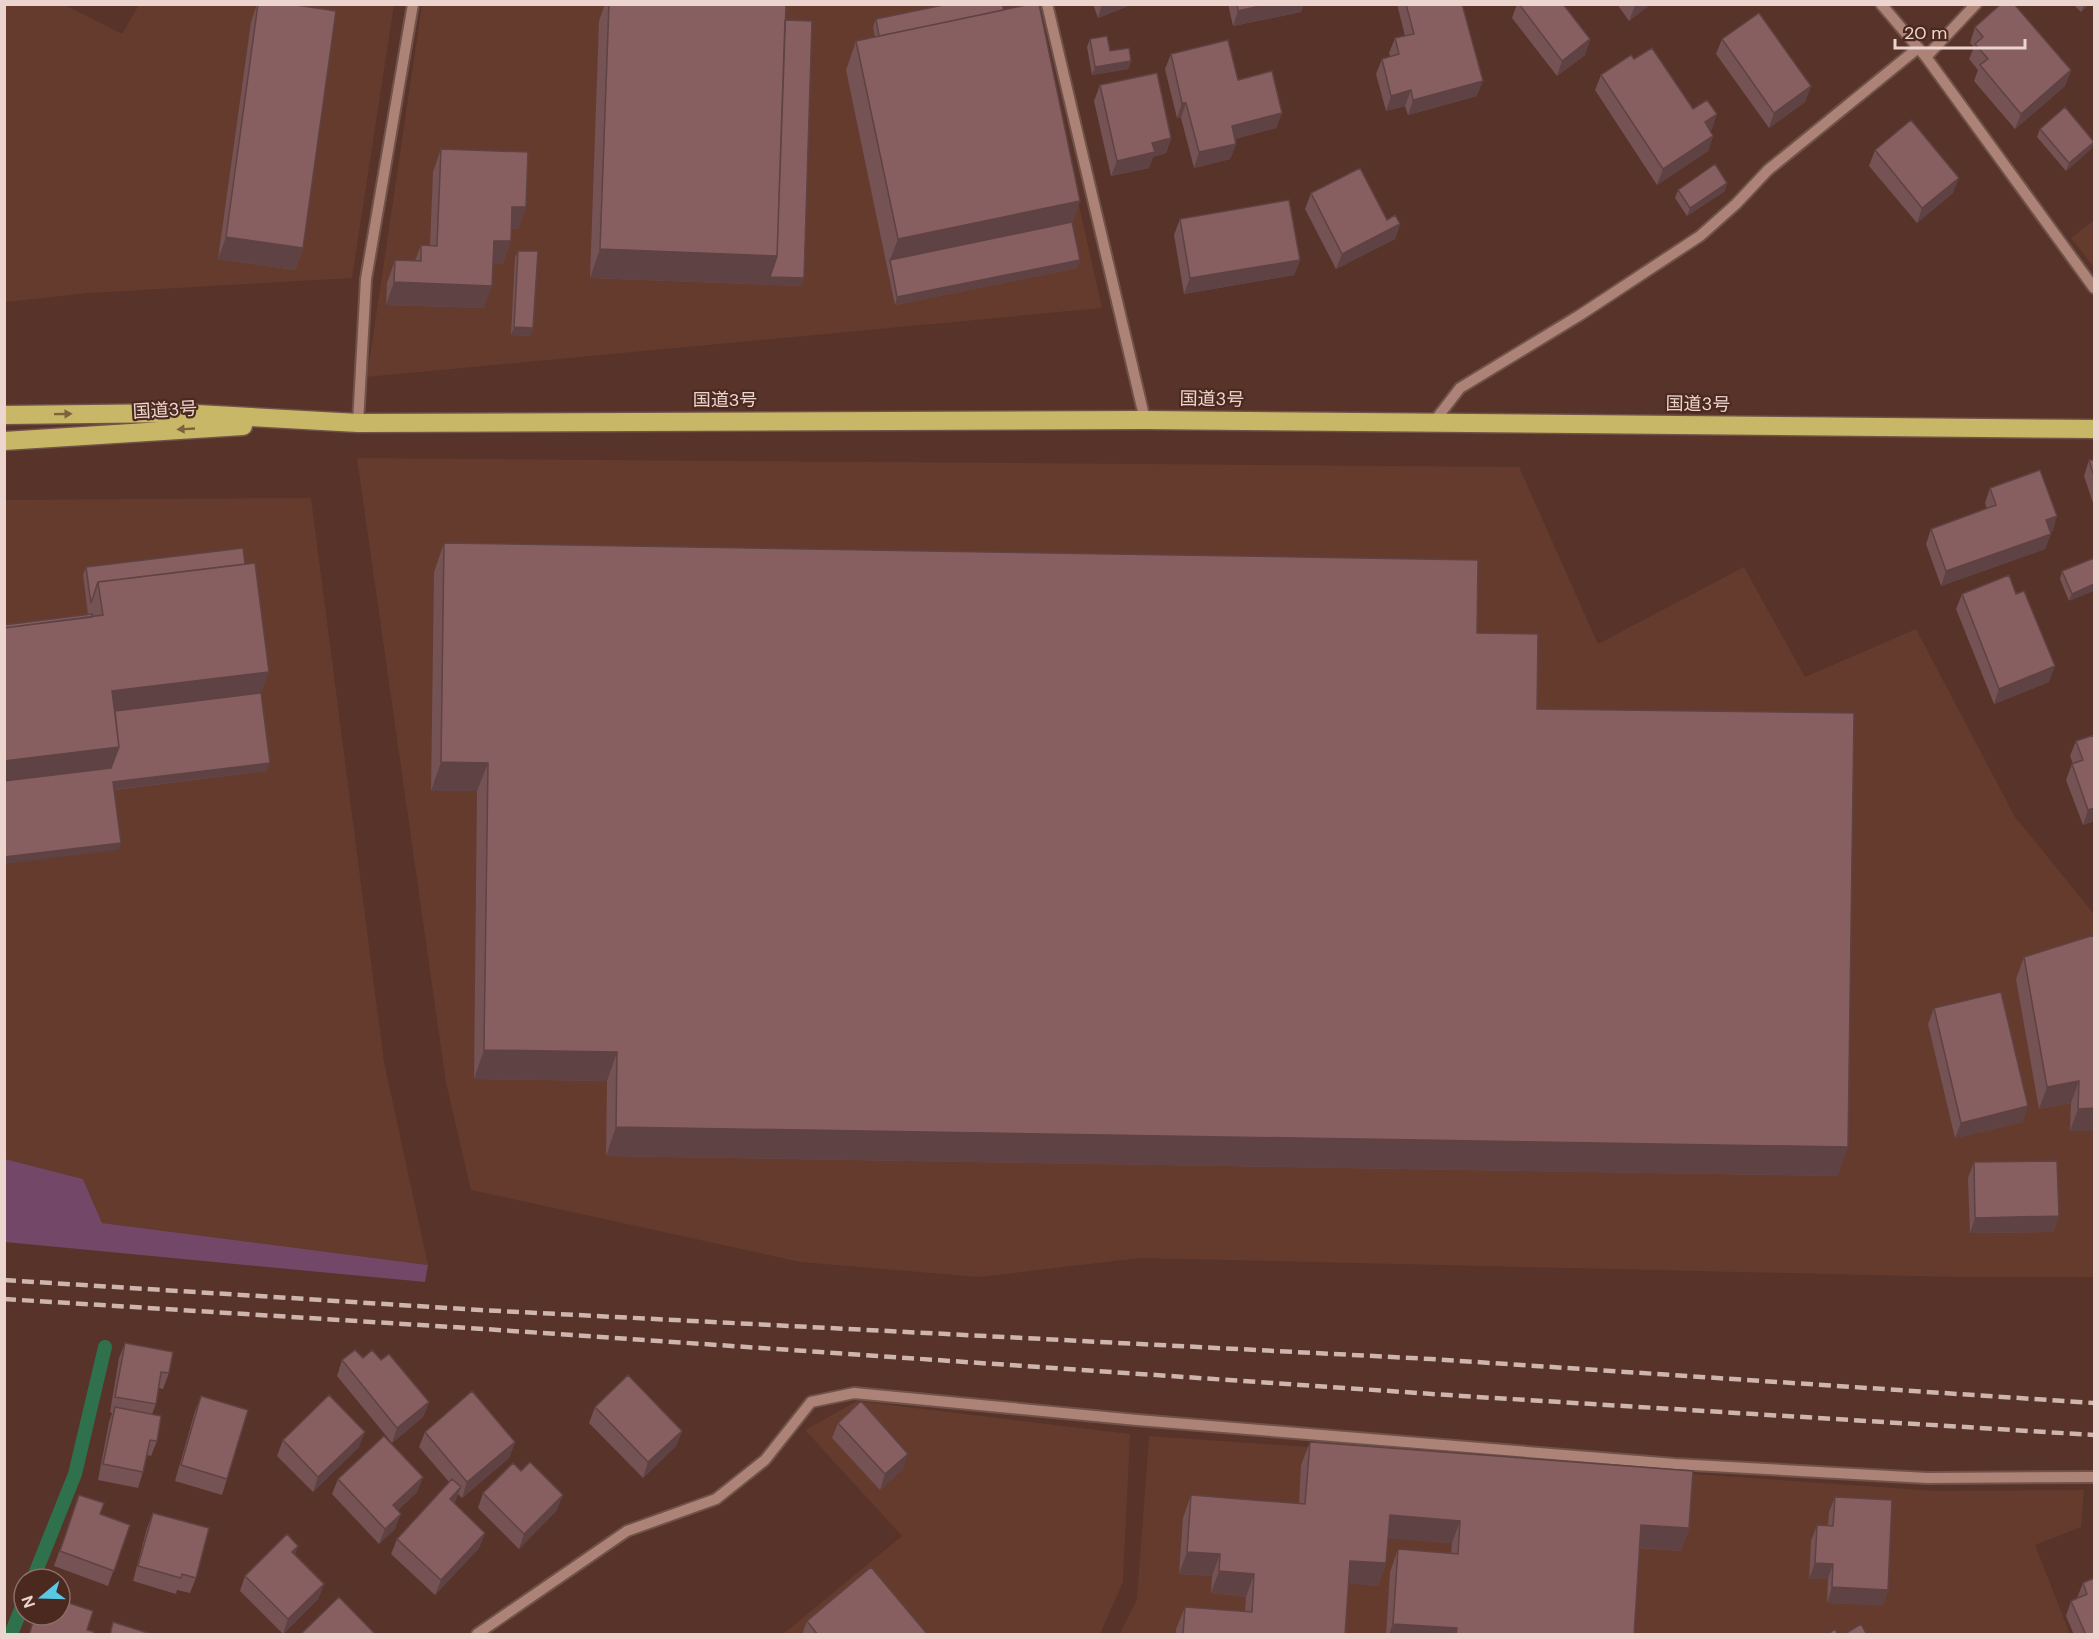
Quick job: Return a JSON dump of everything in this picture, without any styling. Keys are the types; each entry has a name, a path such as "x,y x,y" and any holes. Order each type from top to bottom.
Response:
{"highway":[{"name":"国道3号","path":"4,415 179,413 358,423 1145,420 2094,429"},
{"name":"国道3号","path":"4,441 328,421"}],"street":[{"path":"358,423 366,279 413,4"},
{"path":"1047,4 1145,420"},
{"path":"1881,4 1926,57 2094,288"},
{"path":"1926,57 1976,4"},
{"path":"1433,423 1460,388 1580,315 1700,236 1736,204 1768,170 1918,48"},
{"path":"477,1635 627,1531 716,1498 765,1460 811,1402 854,1393 1149,1421 1675,1464 1927,1478 2094,1477"}],"shaded area":[{"path":"4,5 65,5 122,34 139,5 394,5 352,278 89,293 5,302"},
{"path":"422,5 1034,5 1102,308 367,377"},
{"path":"2094,220 2094,267 2071,238"},
{"path":"357,458 1519,467 1598,644 1744,567 1805,677 1916,629 2015,817 2094,914 2094,1277 1957,1277 1140,1258 979,1277 800,1262 471,1190 446,1083"},
{"path":"311,498 384,1062 428,1265 102,1223 83,1179 5,1159 4,500"},
{"path":"5,1159 83,1179 102,1223 428,1265 425,1282 5,1242"},
{"path":"857,1401 1130,1434 1123,1582 1100,1634 783,1634 902,1536 805,1430"},
{"path":"1149,1436 1936,1491 2084,1490 2081,1527 2035,1545 2070,1634 1120,1634 1137,1599"}],"building":[{"path":"258,4 290,4 336,11 303,248 226,237"},
{"path":"609,4 786,4 777,256 600,249"},
{"path":"948,4 1002,4 1004,10 879,36 876,19"},
{"path":"1039,4 1080,201 898,239 856,41"},
{"path":"1237,4 1268,4 1238,11"},
{"path":"1406,4 1462,4 1483,81 1413,100 1411,90 1391,96 1382,59 1399,54 1395,38 1414,34"},
{"path":"1519,4 1563,4 1590,39 1562,61"},
{"path":"2001,4 2014,4 2071,70 2021,114 1980,65 1988,59 1975,44 1983,37 1975,27"},
{"path":"1759,13 1811,86 1774,113 1722,39"},
{"path":"785,20 812,21 804,278 770,277 777,256"},
{"path":"1107,36 1110,51 1129,48 1131,61 1095,67 1090,39"},
{"path":"1228,40 1238,80 1272,71 1282,113 1232,126 1236,144 1199,152 1186,103 1182,103 1171,54"},
{"path":"1652,48 1693,109 1707,100 1717,114 1705,122 1713,136 1663,169 1601,75 1631,55 1634,59"},
{"path":"1157,73 1171,138 1152,143 1155,152 1117,161 1100,85"},
{"path":"2065,107 2094,142 2069,163 2040,129"},
{"path":"1911,120 1959,178 1922,208 1875,150"},
{"path":"441,149 528,152 526,207 512,207 511,241 494,241 492,286 394,282 395,260 421,261 421,245 437,246"},
{"path":"1715,164 1727,183 1690,208 1678,190"},
{"path":"1360,168 1387,220 1395,215 1400,224 1342,254 1311,193"},
{"path":"1289,200 1300,260 1190,278 1180,219"},
{"path":"1072,222 1080,260 897,297 890,260"},
{"path":"518,251 538,251 533,328 514,327"},
{"path":"2089,460 2094,460 2094,476"},
{"path":"2040,470 2057,516 2046,520 2051,534 1946,571 1931,529 1996,505 1990,488"},
{"path":"444,543 1478,560 1477,633 1538,634 1537,709 1854,713 1848,1147 616,1127 617,1052 484,1050 488,763 441,762"},
{"path":"243,548 245,564 98,582 91,603 86,567"},
{"path":"2094,558 2094,584 2072,594 2062,571"},
{"path":"255,563 269,672 112,691 119,747 4,761 4,628 103,615 98,582"},
{"path":"2009,575 2016,594 2024,591 2055,666 1999,689 1962,594"},
{"path":"92,614 92,617 4,628 4,625"},
{"path":"261,693 270,763 113,782 121,843 4,857 4,781 111,768 119,747 115,711"},
{"path":"2094,735 2094,808 2088,810 2072,764 2083,760 2076,741"},
{"path":"2094,935 2094,1108 2078,1109 2079,1081 2047,1087 2024,957"},
{"path":"2001,992 2028,1106 1961,1123 1934,1008"},
{"path":"2057,1161 2059,1216 1975,1218 1974,1162"},
{"path":"125,1343 173,1352 169,1373 161,1372 156,1404 115,1397"},
{"path":"355,1350 363,1358 372,1350 381,1360 389,1354 429,1402 397,1428 342,1360"},
{"path":"628,1375 682,1431 648,1462 595,1407"},
{"path":"472,1391 515,1442 467,1482 425,1432"},
{"path":"329,1395 365,1432 318,1477 283,1440"},
{"path":"201,1396 248,1410 227,1479 181,1465"},
{"path":"861,1401 908,1454 885,1474 838,1423"},
{"path":"115,1407 161,1416 157,1441 150,1440 143,1472 103,1464"},
{"path":"384,1436 423,1477 393,1505 401,1514 385,1529 338,1479"},
{"path":"1310,1442 1693,1471 1689,1528 1641,1525 1634,1635 1456,1635 1457,1628 1393,1624 1398,1549 1458,1554 1460,1521 1390,1515 1386,1563 1350,1561 1345,1635 1183,1635 1185,1607 1252,1612 1254,1574 1219,1571 1220,1554 1187,1552 1191,1495 1305,1504"},
{"path":"530,1462 563,1495 524,1534 483,1493 513,1463 521,1471"},
{"path":"452,1479 461,1487 450,1499 485,1533 441,1580 397,1539"},
{"path":"79,1495 104,1503 100,1514 130,1525 114,1571 60,1551"},
{"path":"1835,1497 1892,1500 1888,1590 1832,1587 1833,1564 1815,1563 1817,1525 1833,1526"},
{"path":"153,1513 209,1528 196,1578 182,1574 181,1578 138,1566"},
{"path":"287,1534 298,1546 292,1552 324,1584 288,1619 245,1576"},
{"path":"871,1567 928,1635 818,1635 807,1621"},
{"path":"2094,1578 2094,1635 2086,1635 2071,1601 2087,1594 2083,1583"},
{"path":"339,1597 376,1635 303,1635 302,1633"},
{"path":"72,1604 93,1611 87,1630 94,1632 93,1635 29,1635 31,1627 72,1627"},
{"path":"113,1622 154,1635 110,1635"},
{"path":"1861,1624 1867,1635 1843,1635"},
{"path":"1835,1629 1838,1635 1827,1635"}],"waterway":[{"path":"38,1567 75,1474 105,1347"},
{"path":"11,1634 14,1627"}],"railway":[{"path":"4,1280 480,1310 1431,1359 2094,1403"},
{"path":"4,1299 484,1329 1462,1396 2094,1435"}]}
